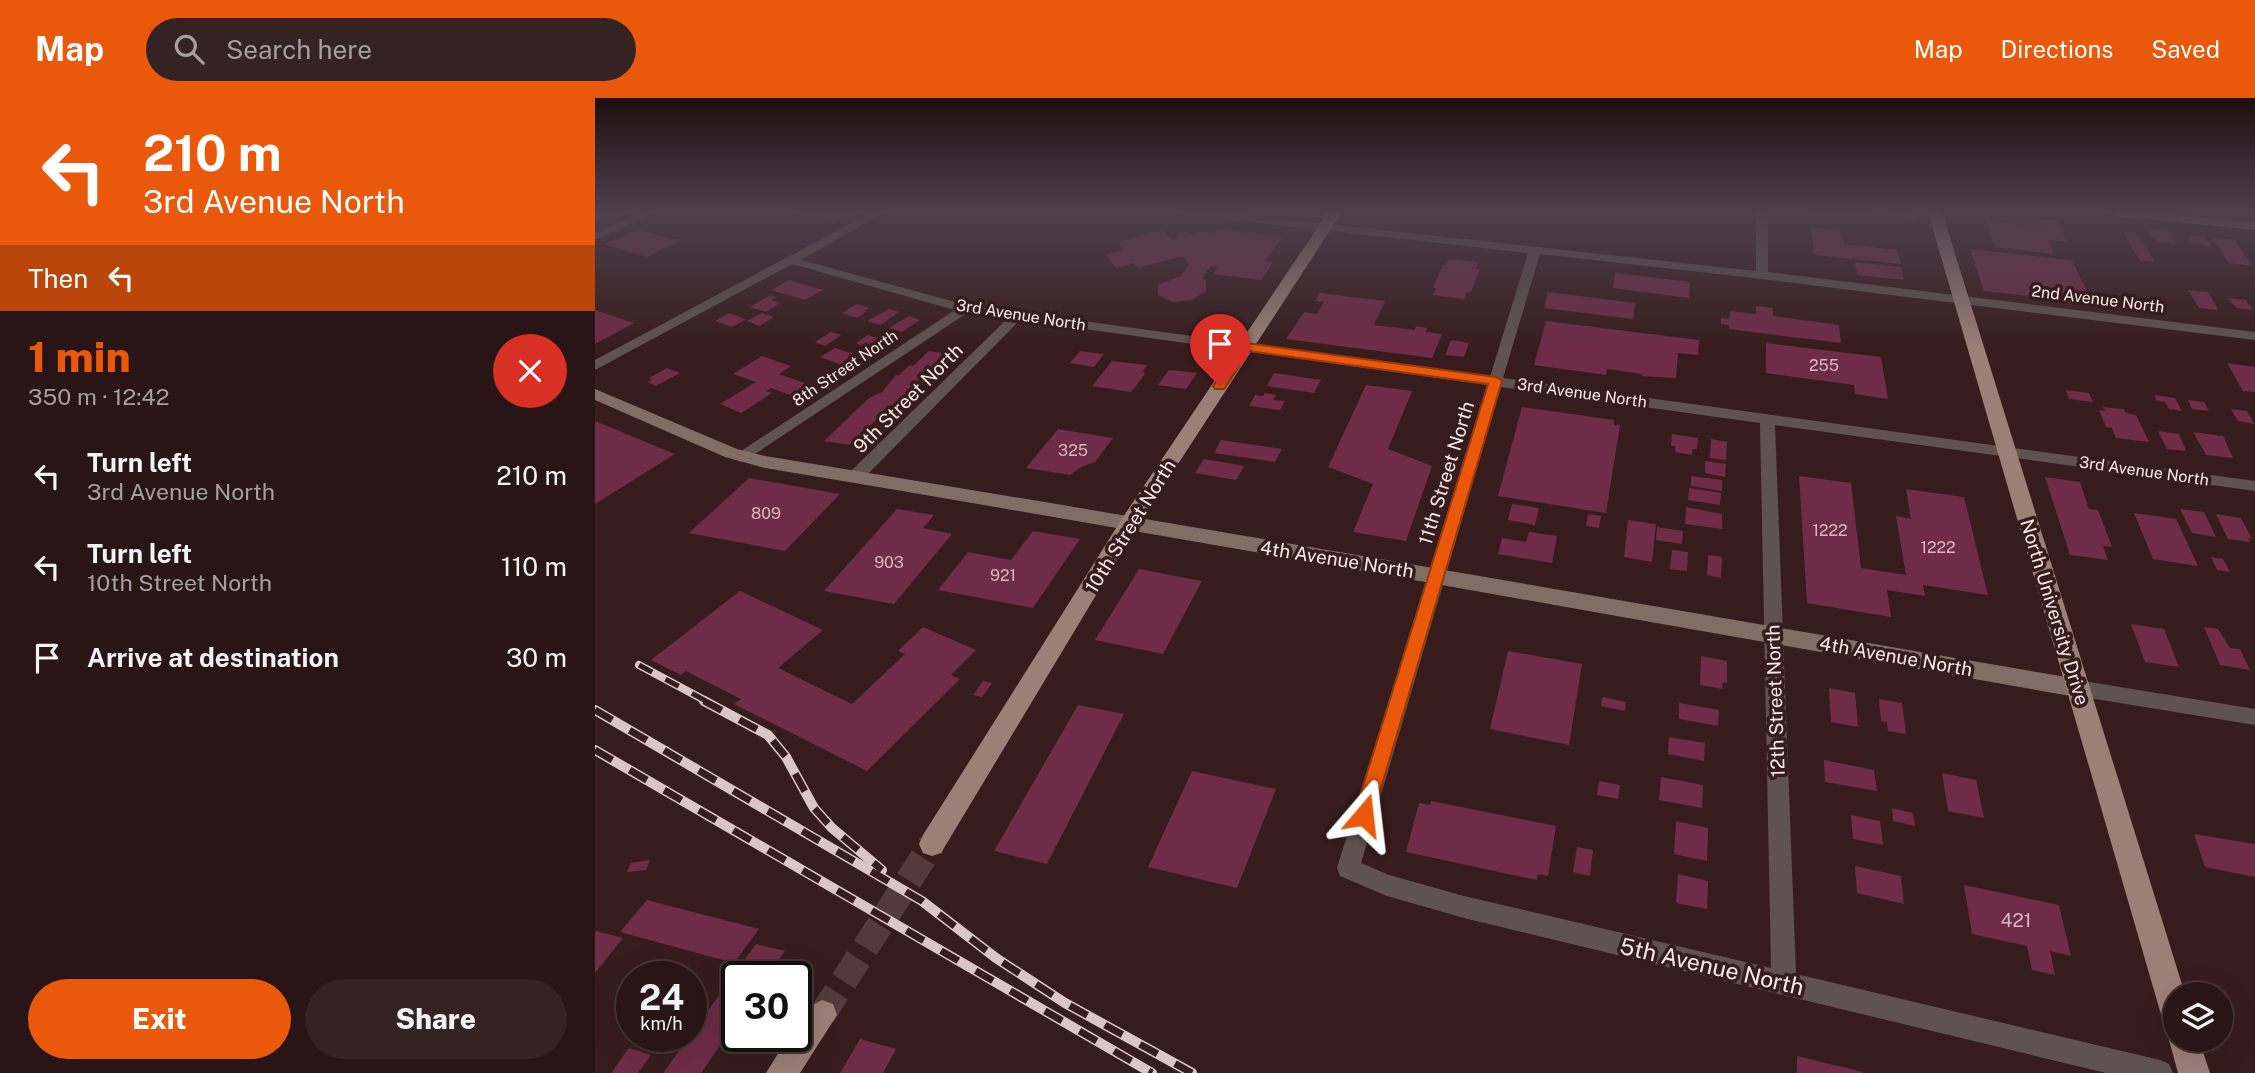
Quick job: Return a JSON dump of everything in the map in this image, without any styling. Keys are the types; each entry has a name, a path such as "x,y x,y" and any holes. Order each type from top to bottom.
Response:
{"main road":[{"name":"10th Street North","path":"932,844 1131,522 1305,258"},
{"name":"North University Drive","path":"1949,258 2166,982"},
{"path":"782,1073 822,1015"},
{"path":"2188,1052 2194,1073"}],"street":[{"path":"595,366 794,258"},
{"name":"11th Street North","path":"1372,789 1533,258"},
{"name":"2nd Avenue North","path":"1603,258 2255,336"},
{"path":"1762,258 1762,275"},
{"name":"3rd Avenue North","path":"789,260 965,309 2255,486"},
{"name":"8th Street North","path":"743,457 965,309"},
{"name":"9th Street North","path":"855,477 1017,316"},
{"name":"4th Avenue North","path":"595,394 743,457 2255,717"},
{"name":"12th Street North","path":"1767,419 1784,983"},
{"name":"5th Avenue North","path":"1372,789 1348,868 1387,885 1464,907 2160,1073"}],"building":[{"path":"1108,258 1176,258 1138,268 1134,263 1116,268"},
{"path":"1183,258 1267,258 1265,261 1273,262 1261,280 1213,274 1218,267 1211,266 1202,278 1206,281 1206,291 1192,300 1172,302 1158,295 1158,285 1180,276 1189,265"},
{"path":"1838,258 1899,258 1901,264"},
{"path":"1973,258 2072,260 2092,303 1984,291"},
{"path":"2138,258 2152,258 2155,262 2140,261"},
{"path":"2225,258 2247,258 2253,266 2229,263"},
{"path":"1449,259 1478,262 1476,269 1480,269 1471,292 1467,292 1464,299 1433,295 1436,288 1433,287 1443,265 1446,265"},
{"path":"1855,262 1901,267 1904,280 1857,275"},
{"path":"1615,273 1690,282 1689,298 1613,288"},
{"path":"789,280 823,290 805,300 771,290"},
{"path":"2188,290 2208,292 2218,310 2199,308"},
{"path":"1548,292 1635,303 1633,319 1544,308"},
{"path":"1320,293 1385,301 1374,325 1415,330 1416,326 1427,328 1426,332 1442,334 1432,358 1286,339 1304,312 1317,314 1324,302 1315,301"},
{"path":"770,295 777,297 771,300 780,303 766,312 750,307"},
{"path":"2227,298 2246,300 2253,310 2237,308"},
{"path":"857,304 869,308 857,318 842,313"},
{"path":"1756,306 1773,308 1773,316 1839,325 1841,343 1729,329 1729,325 1721,324 1721,318 1729,319 1730,311 1756,314"},
{"path":"889,309 899,312 880,325 867,321"},
{"path":"595,310 634,323 595,344"},
{"path":"729,313 746,319 732,327 715,321"},
{"path":"762,313 774,317 760,326 747,321"},
{"path":"909,316 920,320 902,332 889,328"},
{"path":"1546,321 1699,340 1698,355 1678,353 1676,378 1642,376 1607,369 1606,375 1534,365"},
{"path":"831,332 841,335 825,346 815,342"},
{"path":"868,335 883,340 869,349 856,343"},
{"path":"1451,340 1469,343 1464,357 1445,355"},
{"path":"1766,343 1881,357 1888,399 1855,394 1854,385 1766,373"},
{"path":"835,348 860,356 845,366 820,357"},
{"path":"929,351 948,354 849,445 824,441 869,398 882,392 896,375 910,365 913,366"},
{"path":"1080,351 1104,354 1094,367 1070,363"},
{"path":"762,356 791,366 779,374 818,388 801,399 771,388 766,391 772,393 741,413 720,404 756,382 733,374"},
{"path":"1112,361 1147,365 1143,371 1145,374 1131,392 1092,386"},
{"path":"2227,363 2255,367 2255,392 2243,391"},
{"path":"667,368 680,373 656,386 647,382 652,380 649,378"},
{"path":"1169,370 1197,373 1186,389 1158,385"},
{"path":"1274,373 1321,380 1314,393 1267,386"},
{"path":"1366,385 1412,391 1388,449 1432,466 1406,541 1353,532 1373,484 1328,467"},
{"path":"2066,390 2089,393 2093,402 2069,399"},
{"path":"1265,393 1276,395 1273,400 1285,401 1280,410 1249,406 1255,395 1263,396"},
{"path":"2154,395 2175,398 2182,411 2169,409 2165,402 2157,401"},
{"path":"2188,400 2204,402 2209,411 2192,409"},
{"path":"1522,407 1614,420 1614,425 1620,425 1606,513 1498,496"},
{"path":"2103,407 2124,409 2126,413 2136,415 2149,442 2116,438 2112,428 2106,427 2099,410 2105,411"},
{"path":"2231,409 2247,411 2254,424 2238,421"},
{"path":"595,421 675,454 595,504"},
{"path":"1058,429 1113,438 1095,462 1070,475 1026,468"},
{"path":"2158,431 2179,434 2186,451 2167,449"},
{"path":"2193,432 2223,436 2233,458 2206,455"},
{"path":"1672,434 1698,438 1697,449 1692,449 1692,455 1675,452 1675,446 1671,446"},
{"path":"1711,439 1727,442 1726,460 1710,458"},
{"path":"1221,440 1282,449 1275,462 1214,453"},
{"path":"1204,459 1244,466 1236,480 1195,473"},
{"path":"1705,461 1726,464 1725,477 1705,473"},
{"path":"1691,476 1722,480 1722,491 1691,486"},
{"path":"1799,476 1851,483 1861,568 1906,575 1896,516 1911,519 1906,489 1964,497 1988,595 1923,585 1925,596 1887,590 1891,617 1807,603"},
{"path":"2045,477 2080,482 2089,509 2098,510 2112,547 2103,546 2108,560 2070,555"},
{"path":"749,478 840,494 785,551 689,533"},
{"path":"1689,488 1721,493 1720,505 1688,500"},
{"path":"1512,504 1539,508 1535,525 1508,520"},
{"path":"1686,507 1722,514 1722,529 1685,524"},
{"path":"897,509 934,515 923,528 952,534 894,604 824,591"},
{"path":"2180,509 2204,512 2216,537 2192,533"},
{"path":"2134,513 2176,519 2198,566 2153,559"},
{"path":"1588,514 1601,516 1599,528 1586,526"},
{"path":"2216,514 2241,518 2252,539 2248,538 2250,542 2228,539"},
{"path":"1628,520 1656,524 1652,562 1624,557"},
{"path":"1657,527 1683,531 1682,544 1656,540"},
{"path":"1033,531 1080,539 1033,608 938,590 968,552 1011,560"},
{"path":"1529,532 1557,536 1552,563 1498,554 1502,538 1526,542"},
{"path":"1672,550 1688,552 1687,571 1670,569"},
{"path":"1708,555 1722,557 1721,578 1707,575"},
{"path":"2211,557 2223,559 2230,572 2217,570"},
{"path":"1139,569 1202,581 1163,654 1095,640"},
{"path":"740,591 823,630 778,668 852,704 905,654 898,651 923,627 976,650 951,675 960,679 867,771 734,704 741,699 686,671 681,675 651,660"},
{"path":"2131,624 2164,629 2179,667 2145,662"},
{"path":"2204,627 2218,629 2230,648 2240,649 2250,670 2220,665"},
{"path":"1508,651 1582,664 1569,745 1490,729"},
{"path":"1701,656 1727,661 1727,683 1723,682 1722,689 1700,685"},
{"path":"983,681 992,683 982,697 973,695"},
{"path":"1829,688 1855,693 1858,727 1831,722"},
{"path":"1602,697 1626,702 1625,711 1601,706"},
{"path":"1879,699 1902,703 1906,734 1888,731 1887,722 1881,721"},
{"path":"1679,703 1719,710 1718,726 1679,719"},
{"path":"1078,705 1124,714 1047,864 994,851"},
{"path":"1669,737 1705,743 1704,761 1668,754"},
{"path":"1824,760 1874,770 1877,791 1825,782"},
{"path":"1192,771 1276,789 1237,888 1148,867"},
{"path":"1942,773 1976,780 1984,818 1948,811"},
{"path":"1661,777 1703,785 1702,808 1659,800"},
{"path":"1599,781 1620,785 1618,799 1597,795"},
{"path":"1431,801 1556,826 1548,876 1538,874 1537,880 1406,852 1419,803 1430,805"},
{"path":"1892,808 1913,813 1915,826 1893,821"},
{"path":"1851,815 1880,821 1883,845 1853,839"},
{"path":"1676,821 1708,828 1707,861 1674,854"},
{"path":"2194,834 2255,844 2255,877 2205,867"},
{"path":"1577,847 1593,850 1590,876 1573,872"},
{"path":"650,860 646,870 627,872 631,863"},
{"path":"1855,866 1901,876 1904,904 1857,893"},
{"path":"1678,874 1708,881 1707,909 1676,903"},
{"path":"1964,885 2059,905 2071,956 2050,951 2055,975 2032,970 2027,946 1972,934"},
{"path":"647,900 759,929 735,961 727,961 620,932"},
{"path":"596,931 623,938 595,973 595,933"},
{"path":"756,944 785,951 778,961 744,961"},
{"path":"721,993 721,1044 701,1073 663,1073 678,1052 707,1052 707,1012"},
{"path":"860,1039 896,1049 883,1073 840,1073"},
{"path":"626,1052 651,1055 638,1073 611,1073"},
{"path":"1797,1056 1863,1072 1797,1073"}],"tunnel":[{"path":"822,1015 932,844"}],"railway":[{"path":"639,665 708,702"},
{"path":"704,701 768,735 786,757 814,808 832,828 882,870"},
{"path":"595,710 922,901 996,958 1065,1003 1192,1073"},
{"path":"595,750 1152,1073"}],"route":[{"path":"1220,386 1246,347 1496,381 1364,815"}]}
